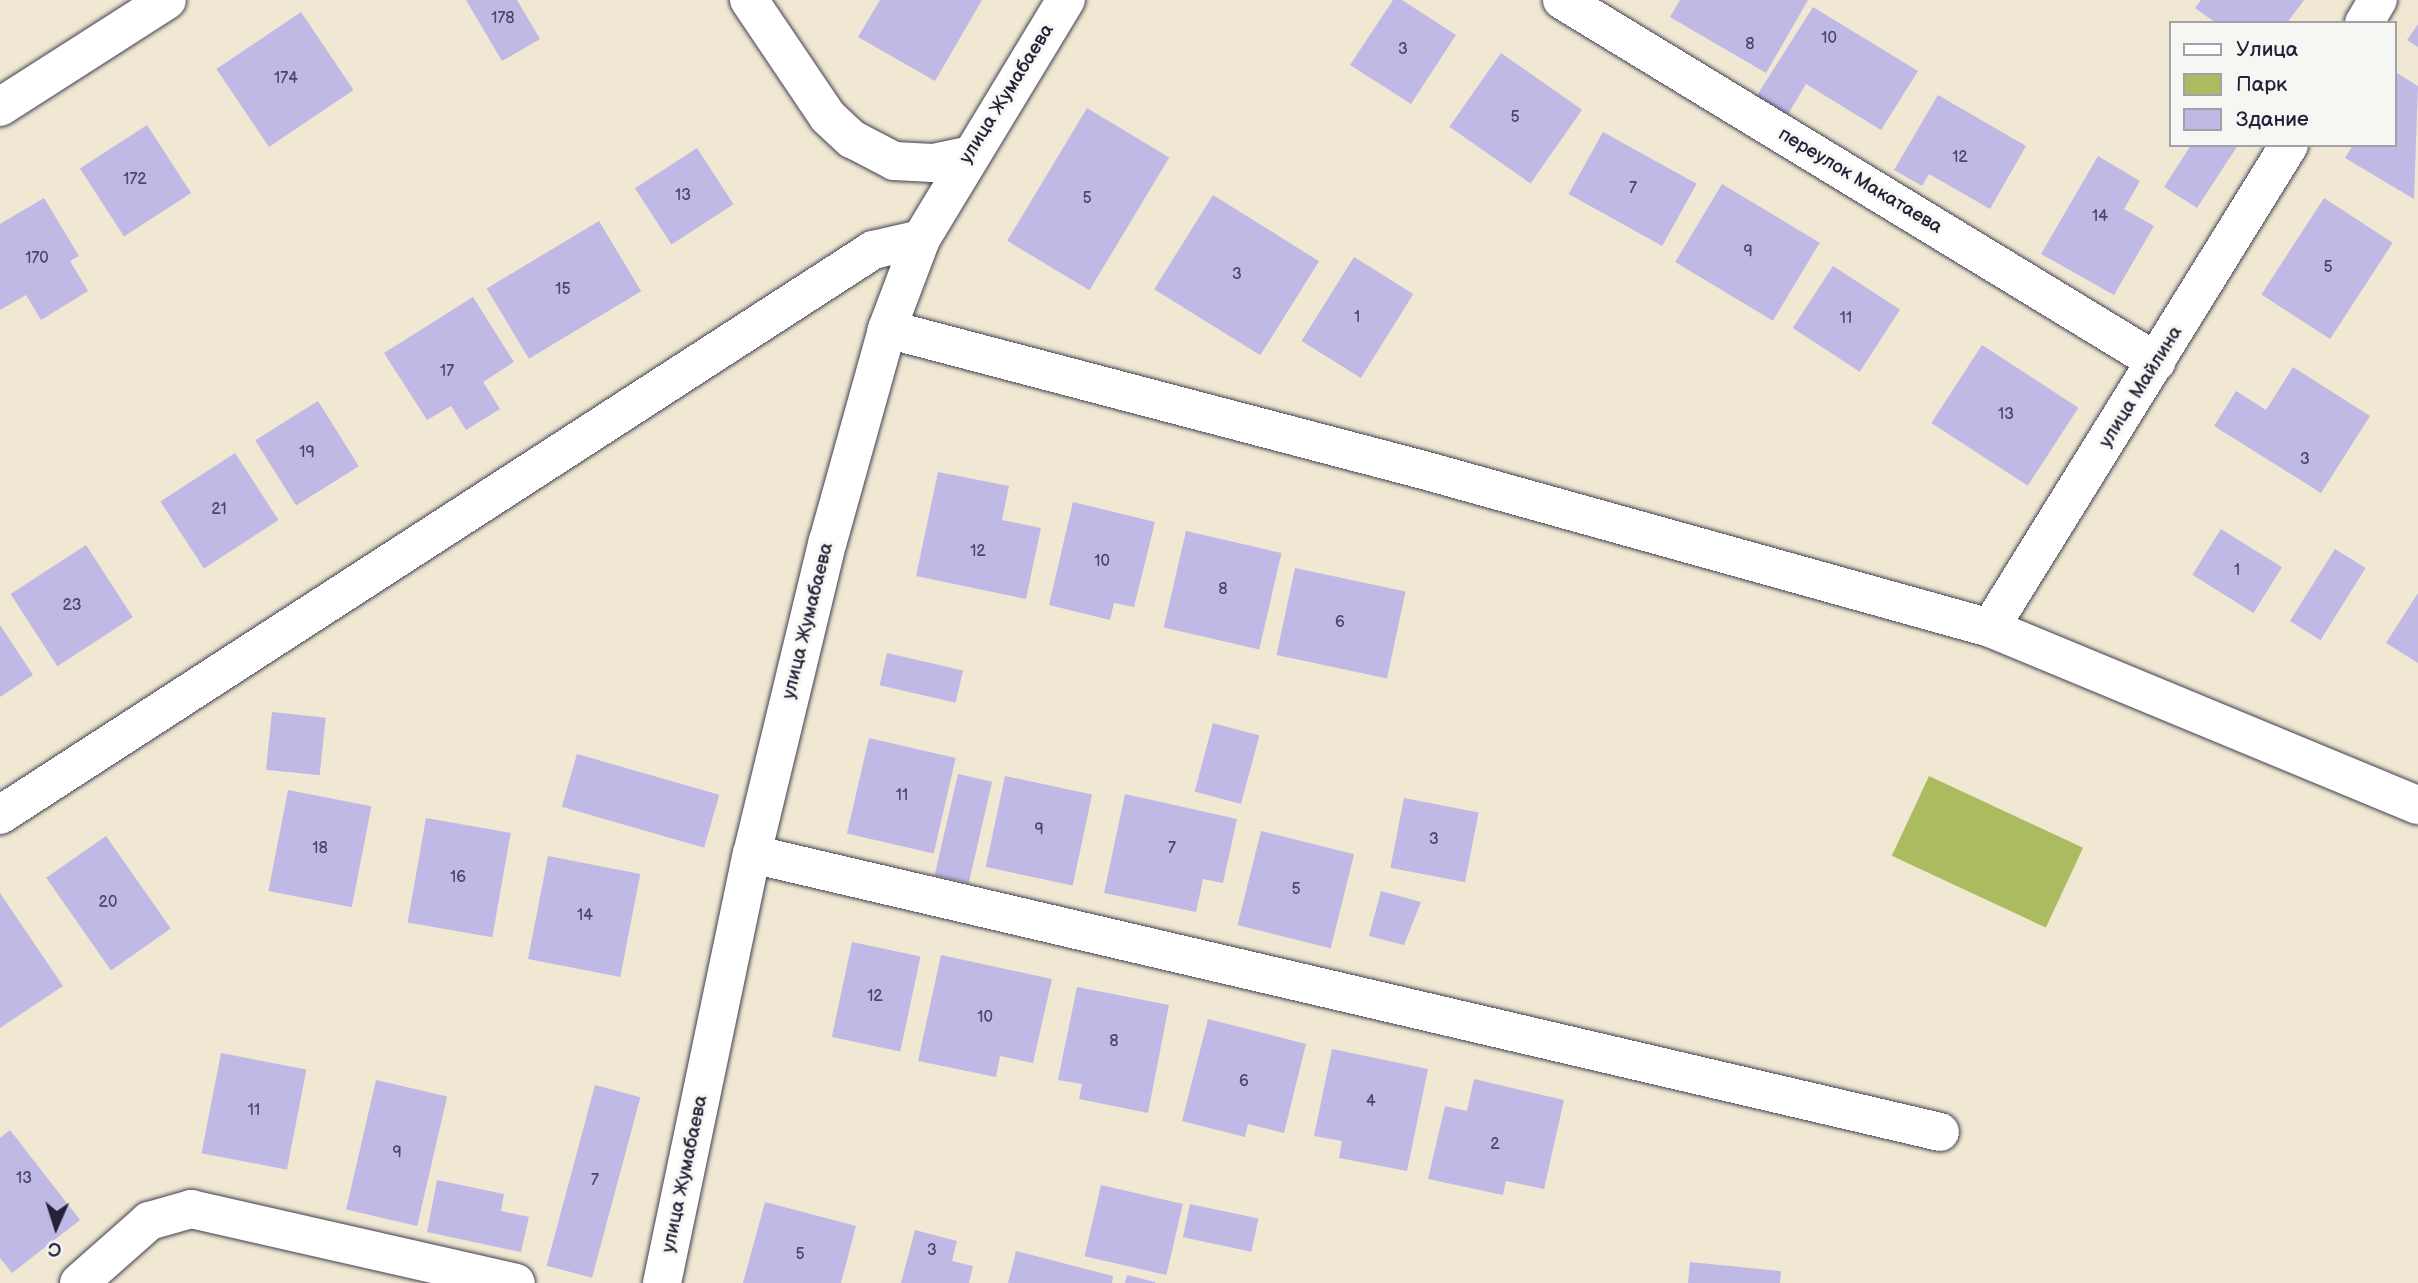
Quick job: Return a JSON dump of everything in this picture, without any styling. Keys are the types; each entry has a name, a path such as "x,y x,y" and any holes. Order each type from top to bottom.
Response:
{"street":[{"path":"0,107 167,0"},
{"path":"749,0 828,117 852,139 894,160 933,163 967,156"},
{"name":"улица Жумабаева","path":"662,1283 752,854 828,541 887,329 921,239 967,156 1066,0"},
{"name":"переулок Макатаева","path":"1562,0 2158,362"},
{"path":"2365,21 2378,0"},
{"name":"улица Майлина","path":"1990,628 2158,362 2289,147"},
{"path":"0,815 873,250 921,239"},
{"path":"887,329 1427,471 1990,628 2418,805"},
{"path":"752,854 1940,1132"},
{"path":"79,1283 149,1221 191,1209 516,1283"}],"green space":[{"path":"1929,776 2083,848 2046,928 1892,856"}],"building":[{"path":"466,0 517,0 540,39 502,61"},
{"path":"880,0 982,0 935,81 858,37"},
{"path":"1393,0 1402,0 1456,35 1411,104 1350,65"},
{"path":"1680,0 1808,0 1766,73 1670,17"},
{"path":"2201,0 2304,0 2288,21 2213,21 2195,8"},
{"path":"1813,7 1918,71 1881,130 1806,84 1787,116 1756,97"},
{"path":"301,12 354,90 269,147 216,69"},
{"path":"2418,24 2418,47 2407,40"},
{"path":"1501,53 1582,110 1530,184 1449,127"},
{"path":"2397,73 2418,86 2414,199 2345,158 2352,147 2397,147"},
{"path":"1938,95 2026,146 1990,209 1929,174 1922,186 1894,170"},
{"path":"1087,108 1169,157 1089,290 1007,241"},
{"path":"147,125 191,193 124,237 80,169"},
{"path":"1603,132 1697,184 1662,246 1569,194"},
{"path":"2190,147 2237,147 2197,208 2164,187"},
{"path":"697,148 733,204 671,244 635,188"},
{"path":"2098,156 2140,181 2124,209 2154,226 2114,295 2041,254"},
{"path":"1722,184 1820,243 1773,321 1675,262"},
{"path":"1213,195 1319,261 1260,355 1154,289"},
{"path":"44,198 79,256 70,261 88,291 41,320 26,295 0,310 0,224"},
{"path":"2324,198 2393,243 2330,339 2261,294"},
{"path":"599,221 641,291 529,359 487,288"},
{"path":"1354,257 1413,294 1361,378 1302,341"},
{"path":"1833,266 1900,310 1860,372 1793,328"},
{"path":"473,297 514,362 483,382 500,409 466,430 451,406 427,420 384,353"},
{"path":"1982,345 2078,408 2028,486 1931,423"},
{"path":"2293,367 2370,416 2321,493 2214,426 2236,391 2266,410"},
{"path":"318,401 359,466 296,506 255,440"},
{"path":"235,453 279,520 204,569 160,501"},
{"path":"938,472 1009,486 1002,520 1041,528 1026,599 916,576"},
{"path":"1073,502 1155,522 1134,607 1114,603 1110,620 1049,605"},
{"path":"2221,529 2282,567 2253,613 2192,575"},
{"path":"1186,531 1281,553 1259,650 1164,627"},
{"path":"86,545 133,617 57,666 11,594"},
{"path":"2335,549 2366,568 2320,640 2290,621"},
{"path":"1295,568 1406,591 1387,679 1276,655"},
{"path":"2418,593 2418,663 2386,643"},
{"path":"0,625 33,675 0,697"},
{"path":"887,653 963,671 956,703 880,685"},
{"path":"272,712 326,718 320,775 266,770"},
{"path":"1213,723 1259,735 1241,804 1195,792"},
{"path":"869,738 956,758 934,854 847,833"},
{"path":"577,754 719,795 704,848 562,807"},
{"path":"958,774 992,782 969,883 935,875"},
{"path":"1005,776 1092,795 1073,885 986,867"},
{"path":"288,790 371,806 352,907 268,891"},
{"path":"1125,794 1237,819 1223,883 1203,879 1196,912 1104,893"},
{"path":"1404,798 1479,813 1465,882 1390,868"},
{"path":"426,818 511,833 492,937 408,922"},
{"path":"1261,831 1354,854 1331,948 1238,925"},
{"path":"106,836 171,929 111,970 46,878"},
{"path":"548,856 640,874 620,977 528,959"},
{"path":"1381,891 1421,902 1404,945 1369,936"},
{"path":"0,893 63,986 0,1028"},
{"path":"852,942 920,957 900,1051 832,1037"},
{"path":"941,955 1052,979 1033,1063 1000,1056 996,1077 918,1061"},
{"path":"1077,987 1169,1005 1148,1113 1079,1099 1082,1084 1058,1080"},
{"path":"1208,1019 1306,1044 1284,1133 1248,1124 1245,1137 1182,1121"},
{"path":"1332,1049 1428,1069 1407,1171 1339,1158 1342,1141 1314,1136"},
{"path":"221,1053 306,1070 287,1170 202,1153"},
{"path":"1474,1079 1564,1100 1544,1189 1506,1181 1503,1195 1428,1179 1445,1106 1467,1111"},
{"path":"376,1080 447,1096 417,1226 346,1210"},
{"path":"595,1085 640,1097 592,1278 547,1266"},
{"path":"10,1130 80,1220 12,1273 0,1258 0,1138"},
{"path":"437,1180 504,1194 501,1211 529,1217 521,1252 427,1232"},
{"path":"1101,1185 1183,1204 1166,1275 1085,1256"},
{"path":"765,1202 856,1226 841,1283 743,1283"},
{"path":"1190,1204 1258,1219 1251,1252 1183,1237"},
{"path":"915,1230 957,1241 952,1261 973,1266 969,1283 901,1283"},
{"path":"1016,1251 1113,1276 1112,1283 1008,1283"},
{"path":"1690,1262 1781,1271 1780,1283 1688,1283"},
{"path":"1127,1275 1155,1282 1155,1283 1125,1283"}]}
